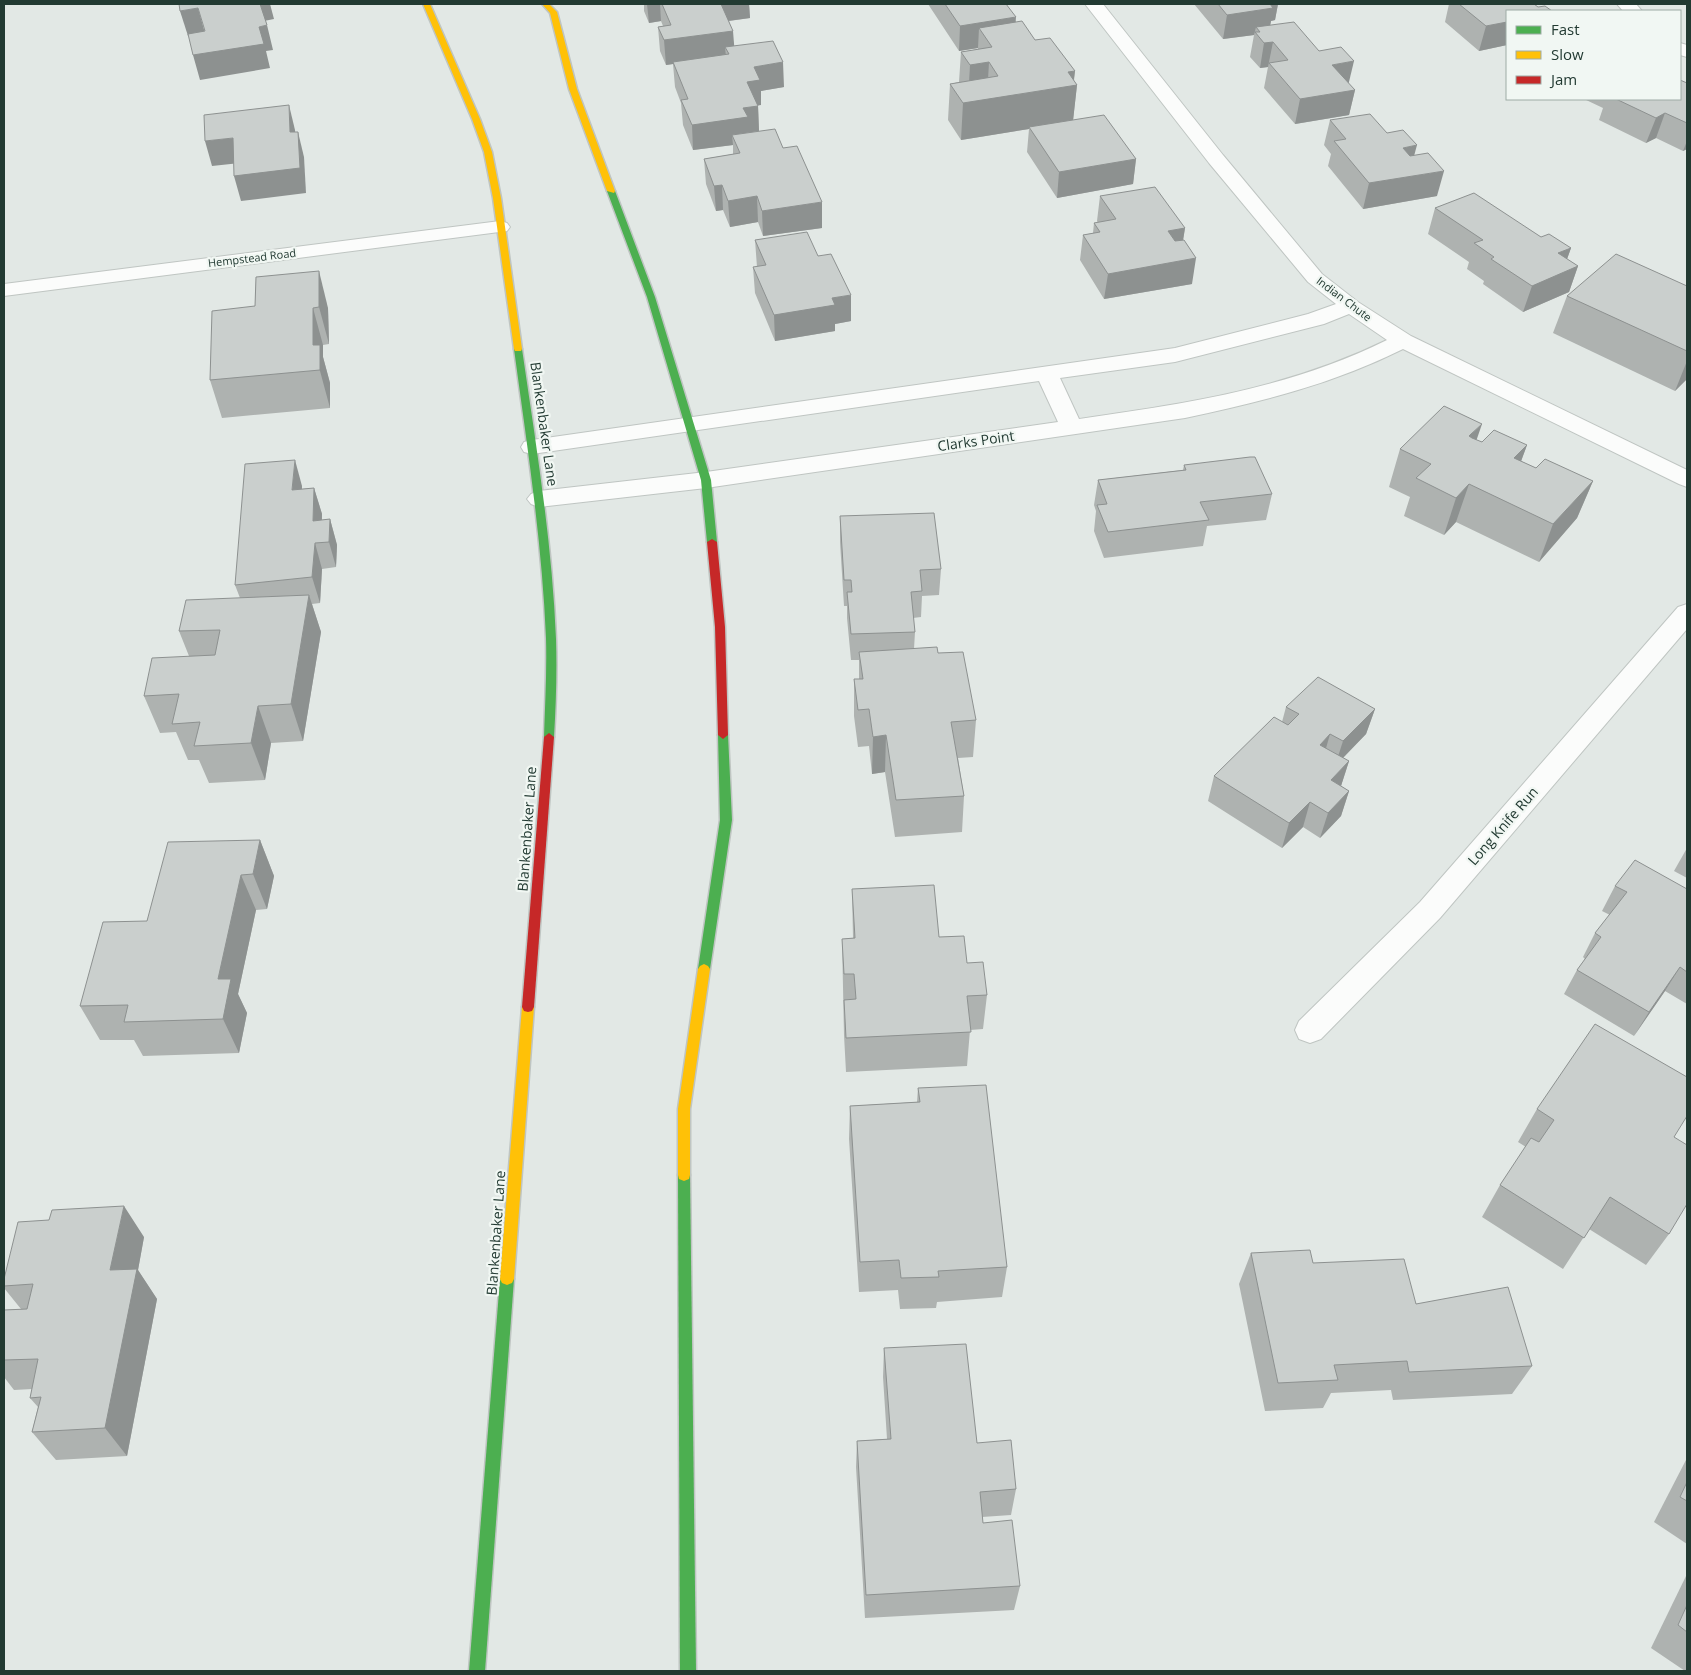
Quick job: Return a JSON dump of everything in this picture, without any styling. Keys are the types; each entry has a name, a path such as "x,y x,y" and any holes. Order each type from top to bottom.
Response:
{"street":[{"name":"Blankenbaker Lane","path":"426,4 476,119 488,152 498,198 500,227 546,542 550,623 550,725 477,1671"},
{"path":"544,4 553,12 573,89 651,297 706,480 720,627 726,820 684,1109 688,1671"},
{"name":"Indian Chute","path":"1094,4 1216,159 1315,278 1351,306 1403,340 1687,479"},
{"name":"Hempstead Road","path":"4,290 500,227"},
{"path":"532,447 1175,355 1316,318 1351,306"},
{"name":"Clarks Point","path":"539,499 706,480 1184,411 1256,396 1334,372 1366,360 1403,340"},
{"path":"1047,374 1072,427"},
{"name":"Long Knife Run","path":"1310,1030 1430,910 1687,613"}],"building":[{"path":"179,4 260,4 267,25 259,27 264,44 193,55 188,34 205,31 198,8 180,11"},
{"path":"662,4 721,4 733,31 664,40 658,27 671,25"},
{"path":"945,4 1006,4 1016,17 960,26"},
{"path":"1218,4 1270,4 1273,8 1227,15"},
{"path":"1459,4 1534,4 1538,7 1545,6 1551,10 1506,10 1506,22 1486,26"},
{"path":"1022,21 1035,40 1050,38 1075,71 1068,72 1077,85 963,103 950,84 998,76 989,62 970,65 961,52 992,47 979,28"},
{"path":"1294,22 1319,51 1341,47 1354,61 1332,65 1355,90 1300,99 1269,63 1288,60 1273,42 1264,43 1255,32 1260,32 1256,27"},
{"path":"773,41 783,62 754,67 760,80 747,82 758,106 743,108 748,117 692,125 681,100 688,99 673,62 729,54 725,47"},
{"path":"1681,80 1687,83 1687,123 1665,113 1656,118 1618,100 1681,100"},
{"path":"289,105 290,132 298,132 300,168 234,176 233,138 205,141 204,115"},
{"path":"1370,114 1387,133 1403,130 1417,145 1403,148 1410,156 1428,153 1444,171 1369,183 1334,141 1346,139 1330,120"},
{"path":"1104,115 1136,159 1059,172 1029,127"},
{"path":"775,129 783,148 797,146 822,202 762,211 757,196 728,201 722,185 714,186 704,159 740,153 732,135"},
{"path":"1155,187 1185,228 1168,231 1175,241 1184,240 1196,258 1108,274 1083,235 1100,232 1094,223 1116,219 1100,196"},
{"path":"1474,193 1541,237 1549,234 1571,248 1558,253 1578,266 1532,286 1491,259 1494,257 1474,243 1483,240 1435,208"},
{"path":"807,232 818,256 831,254 851,295 832,298 835,305 774,315 753,267 766,265 755,240"},
{"path":"1616,254 1687,286 1687,351 1567,296"},
{"path":"319,271 319,307 313,308 313,345 320,345 320,370 210,380 212,311 255,306 256,277"},
{"path":"1444,406 1482,424 1469,436 1472,438 1482,442 1494,430 1527,445 1514,458 1536,468 1545,459 1593,481 1553,524 1469,484 1456,498 1416,478 1431,464 1400,449"},
{"path":"1255,457 1272,494 1200,502 1209,520 1108,532 1097,505 1107,504 1098,480 1186,470 1184,465"},
{"path":"295,460 292,490 314,488 313,521 330,519 329,542 315,543 312,577 235,585 245,464"},
{"path":"934,513 941,569 920,570 922,591 911,592 915,632 851,634 847,592 852,592 851,580 844,580 840,516"},
{"path":"309,595 291,704 258,706 251,743 194,746 200,722 172,724 179,694 144,696 152,658 215,655 220,630 179,631 186,600"},
{"path":"937,647 938,653 963,652 976,720 951,722 964,796 896,800 886,735 873,737 869,709 858,710 854,679 863,679 859,652"},
{"path":"1318,677 1375,709 1343,741 1330,734 1320,745 1349,761 1331,780 1349,791 1328,813 1310,802 1289,823 1214,776 1274,717 1288,725 1299,714 1286,707"},
{"path":"260,840 253,874 241,875 218,979 231,979 223,1019 124,1022 128,1005 80,1006 103,922 147,921 168,842"},
{"path":"1635,860 1687,889 1687,972 1680,967 1649,1012 1577,970 1601,937 1595,933 1627,892 1615,886"},
{"path":"934,885 939,937 964,936 967,963 983,962 987,995 967,996 971,1032 846,1038 844,1000 856,999 854,974 844,974 842,939 855,938 852,889"},
{"path":"1595,1024 1687,1077 1687,1116 1674,1137 1687,1145 1687,1204 1669,1234 1610,1197 1584,1238 1500,1185 1531,1138 1539,1142 1554,1120 1537,1109"},
{"path":"986,1085 1007,1267 938,1271 939,1277 901,1278 899,1260 860,1262 850,1106 920,1102 918,1088"},
{"path":"124,1206 110,1270 137,1269 105,1428 32,1432 41,1397 30,1398 38,1359 4,1360 4,1310 27,1309 33,1284 4,1286 18,1222 49,1220 52,1210"},
{"path":"1310,1250 1313,1263 1404,1259 1416,1304 1508,1287 1532,1366 1409,1372 1407,1361 1334,1365 1338,1380 1278,1383 1251,1253"},
{"path":"966,1344 977,1443 1011,1440 1016,1489 980,1492 983,1523 1012,1520 1020,1586 866,1595 857,1441 891,1439 884,1348"},
{"path":"1687,1482 1687,1501 1680,1497"},
{"path":"1687,1605 1687,1632 1678,1625"}],"traffic: fast":[{"path":"611,191 651,297 706,480 712,542"},
{"path":"518,349 544,542 548,591 551,640 549,737"},
{"path":"704,969 726,820 723,735"},
{"path":"684,1175 688,1671"},
{"path":"477,1671 507,1279"}],"traffic: slow":[{"path":"426,4 476,119 488,152 497,198 518,349"},
{"path":"545,4 553,12 573,89 611,191"},
{"path":"684,1175 684,1109 704,969"},
{"path":"507,1279 528,1007"}],"traffic: jam":[{"path":"712,542 720,627 723,735"},
{"path":"528,1007 549,737"}]}
